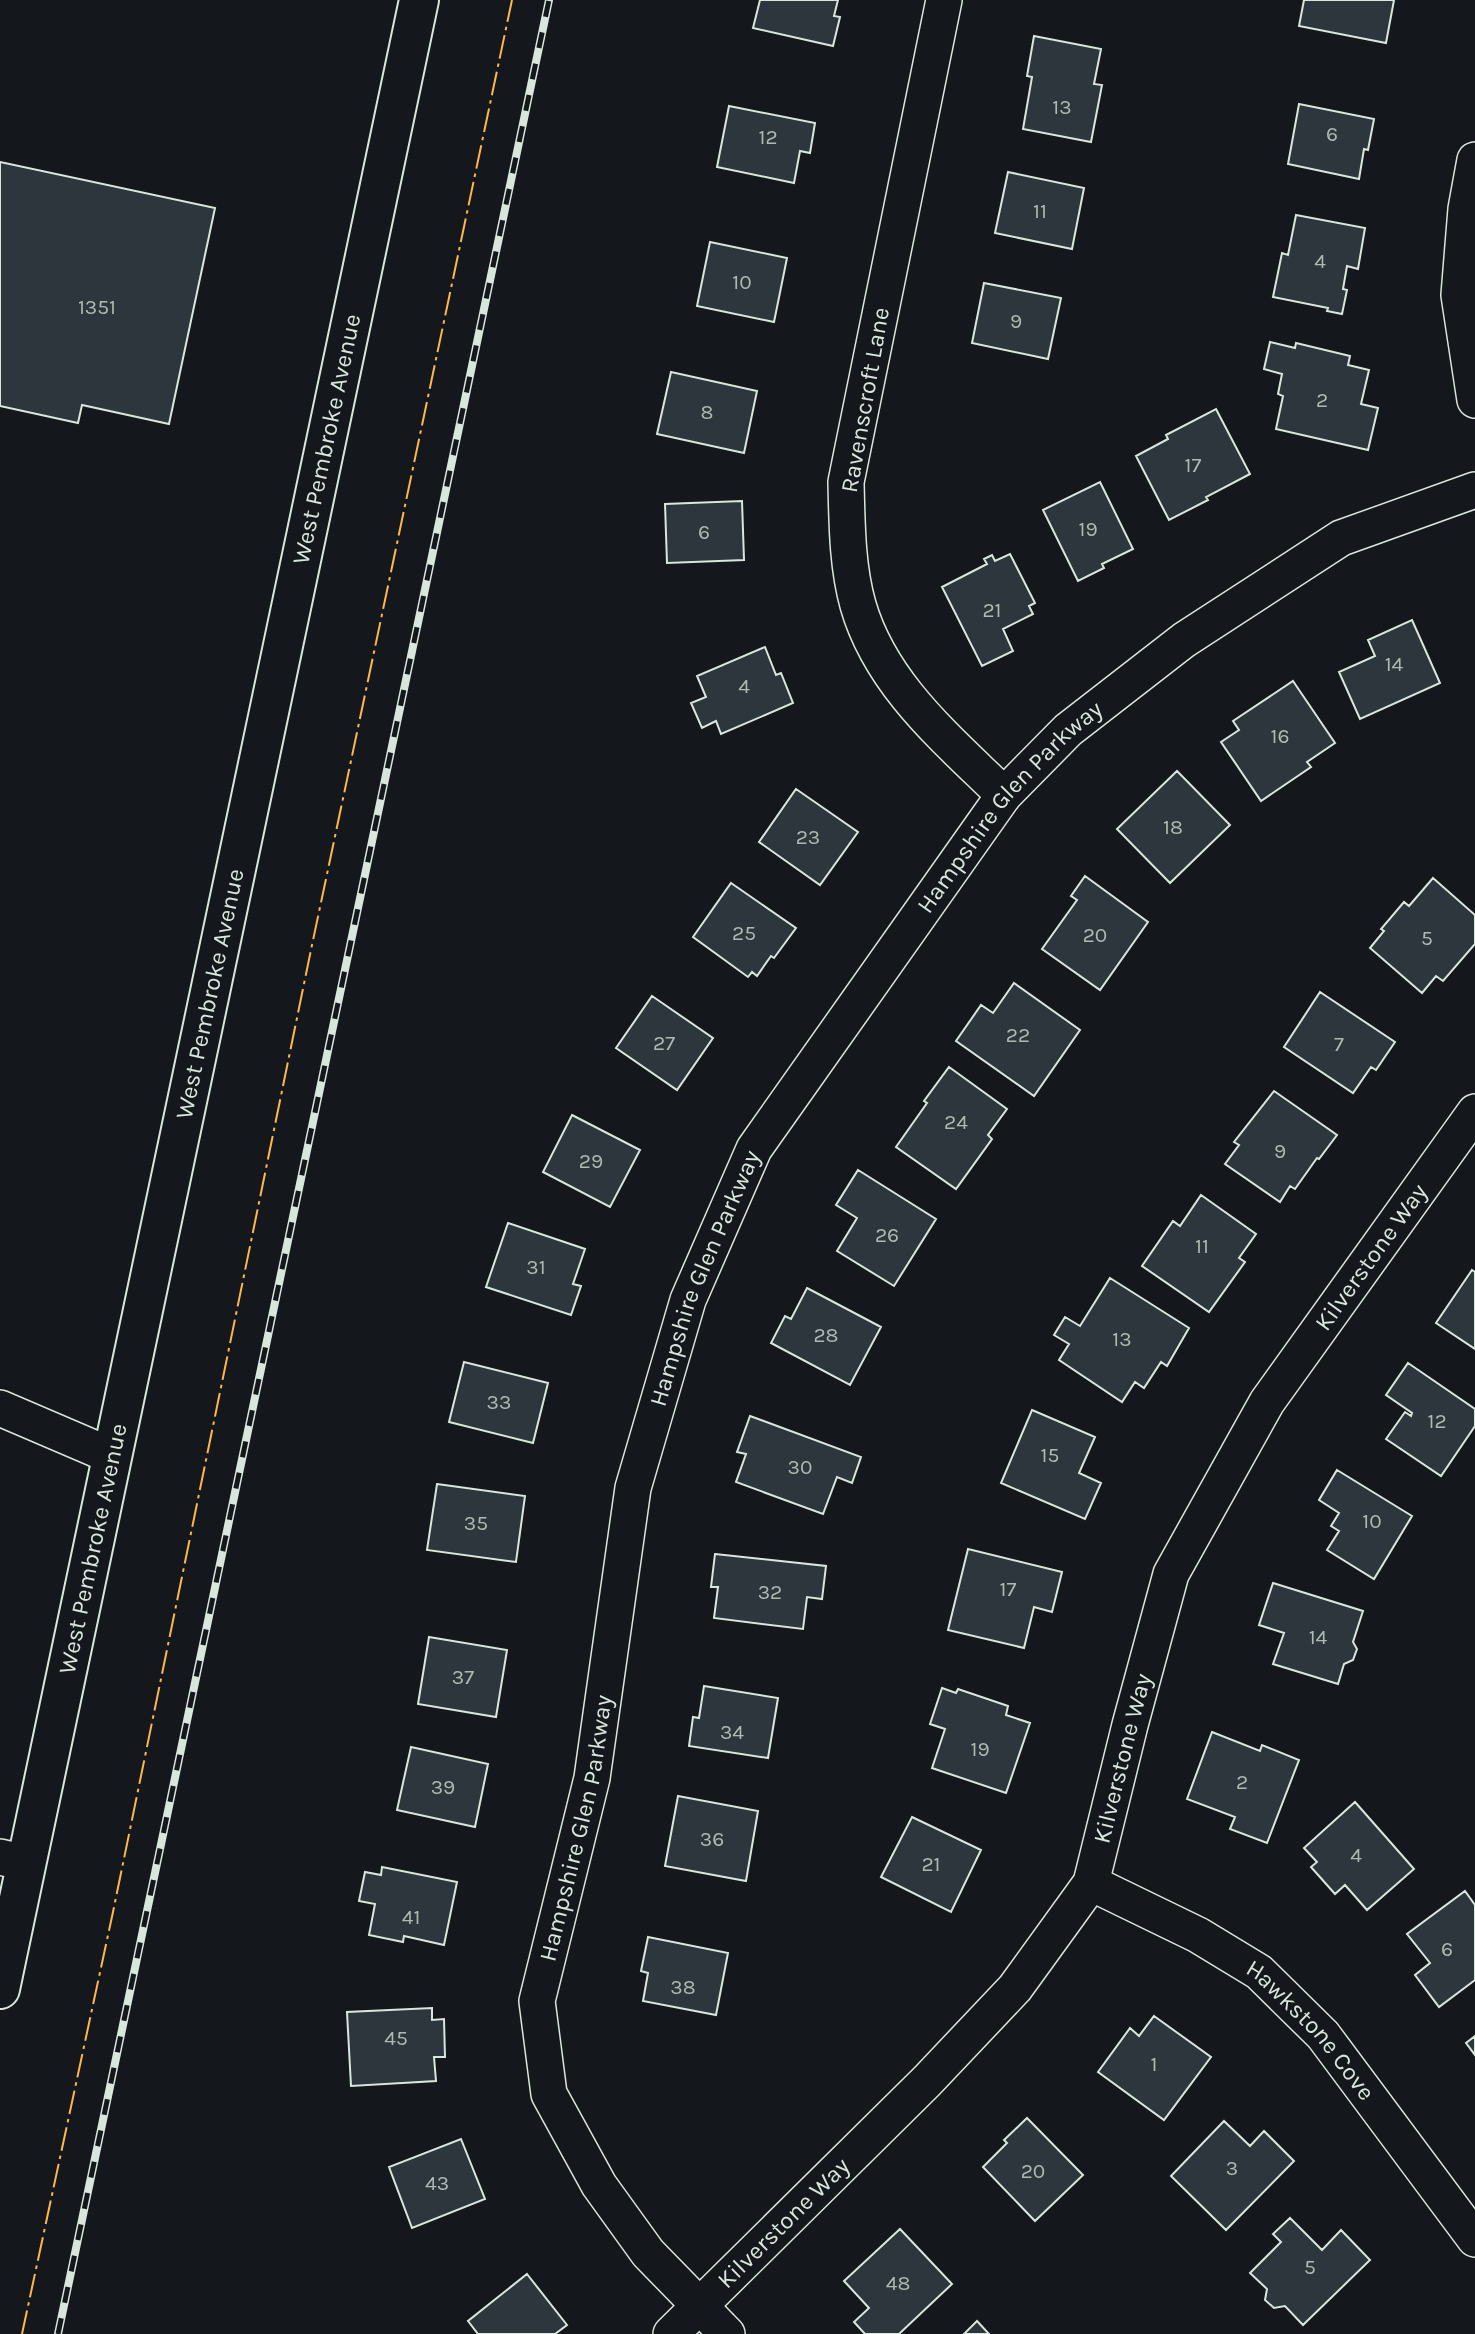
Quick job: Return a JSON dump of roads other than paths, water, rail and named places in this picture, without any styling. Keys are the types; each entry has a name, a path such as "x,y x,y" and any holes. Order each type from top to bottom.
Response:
{"main road":[{"name":"West Pembroke Avenue","path":"0,1989 13,1860 112,1456 419,0"}],"street":[{"name":"Ravenscroft Lane","path":"944,0 846,482 848,538 859,606 884,666 922,715 1004,795"},
{"path":"1475,160 1466,209 1458,295 1475,400"},
{"name":"Hampshire Glen Parkway","path":"727,2334 648,2253 599,2185 549,2094 537,2001 592,1778 633,1488 688,1300 754,1149 1004,795 1068,730 1184,640 1341,538 1475,490"},
{"name":"Kilverstone Way","path":"671,2334 927,2081 1015,1988 1091,1883 1171,1574 1267,1402 1475,1112"},
{"path":"0,1408 112,1456"},
{"name":"Hawkstone Cove","path":"1091,1883 1198,1935 1259,1972 1323,2035 1475,2239"}],"railway":[{"path":"58,2334 549,0"}]}
